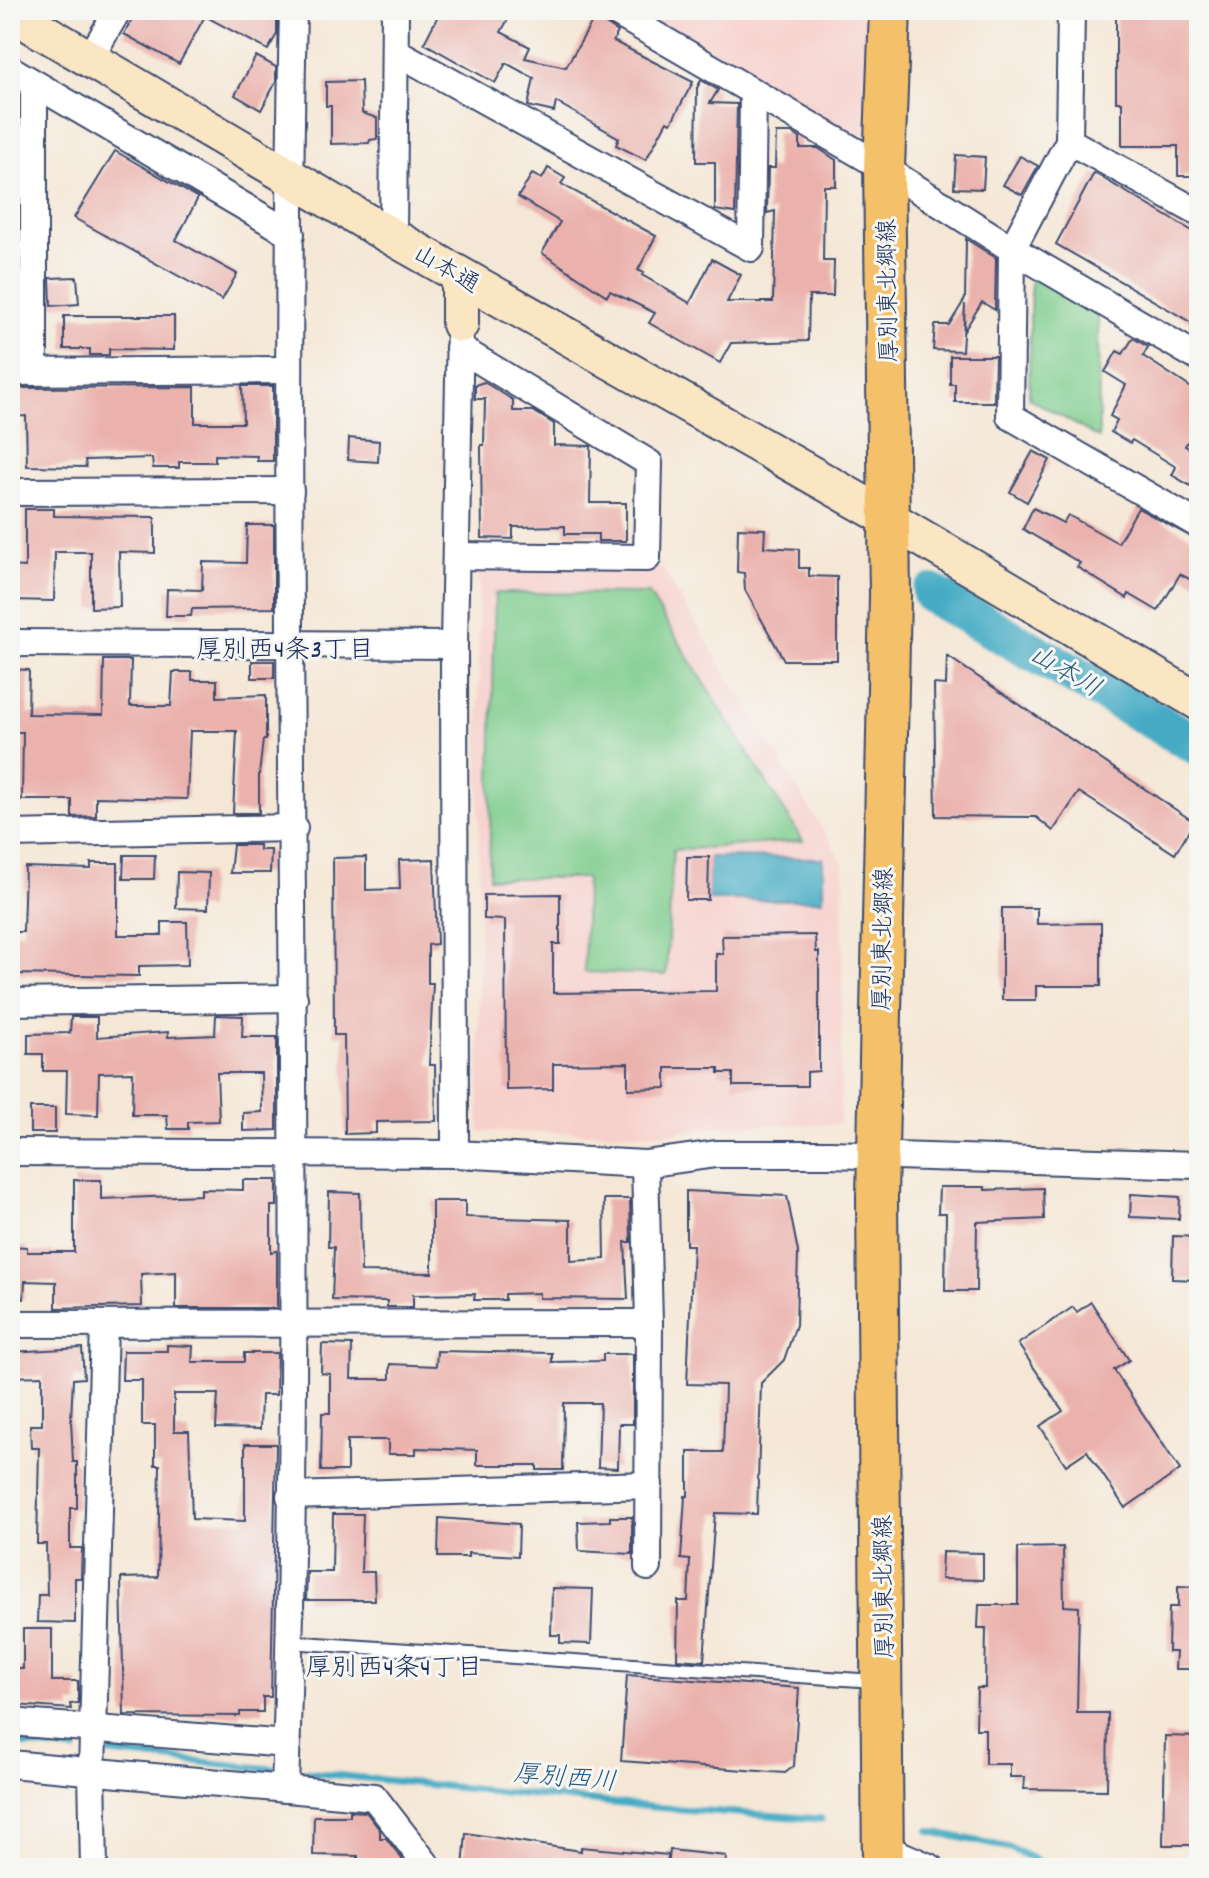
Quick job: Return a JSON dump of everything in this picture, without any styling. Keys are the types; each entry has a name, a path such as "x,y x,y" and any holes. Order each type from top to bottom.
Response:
{"main road":[{"name":"厚別東北郷線","path":"883,1858 878,1156 890,611 884,168 890,10"}],"street":[{"path":"90,58 118,10"},
{"path":"285,1789 294,1324 294,828 289,370 293,10"},
{"path":"393,237 395,10"},
{"path":"612,10 884,168 1012,249 1199,358"},
{"path":"1071,10 1069,141 1012,249 1010,416 1199,525"},
{"name":"山本通","path":"10,12 90,58 290,186 393,237 460,311 888,518 1199,702"},
{"path":"395,51 751,248 753,92"},
{"path":"10,69 291,228"},
{"path":"34,84 22,372 289,370"},
{"path":"1069,141 1199,213"},
{"path":"456,556 647,558 649,463 460,311"},
{"path":"455,1154 454,645 460,311"},
{"path":"10,492 290,491"},
{"path":"10,643 454,645"},
{"path":"10,834 294,828"},
{"path":"10,1002 294,998"},
{"path":"10,1152 455,1154 645,1164 716,1154 1199,1165"},
{"path":"645,1164 649,1323 648,1567"},
{"path":"10,1324 649,1323"},
{"path":"94,1868 92,1772 104,1324"},
{"path":"290,1496 649,1485"},
{"path":"10,1722 287,1744"},
{"path":"10,1764 374,1797 429,1868"},
{"path":"883,1858 931,1868"}],"lane":[{"path":"288,1642 884,1682"}],"shaded area":[{"path":"612,10 890,10 884,168"},
{"path":"662,568 844,864 840,1124 722,1126 663,1134 479,1131 479,569"}],"green space":[{"path":"1031,269 1098,306 1099,438 1029,398"},
{"path":"495,593 649,594 803,841 673,850 666,975 584,972 586,878 489,878"}],"water":[{"path":"709,857 823,858 823,900 708,900"}],"building":[{"path":"137,10 262,10 277,18 277,34 268,50 205,16 179,64 124,34"},
{"path":"441,10 513,10 501,32 530,47 525,58 566,67 595,17 618,32 613,41 693,82 646,160 616,145 619,138 556,102 554,112 528,106 534,78 506,63 495,83 424,43"},
{"path":"1116,10 1199,10 1199,176 1178,176 1178,146 1122,146 1122,102 1116,102"},
{"path":"256,56 276,67 276,82 261,110 235,95"},
{"path":"701,80 718,90 710,103 737,104 735,213 715,210 715,162 696,162 697,88"},
{"path":"361,81 362,113 377,118 377,139 369,143 331,144 331,106 326,106 326,82"},
{"path":"776,133 792,133 800,138 800,148 818,148 836,160 836,186 824,186 823,261 834,261 833,296 809,296 808,341 731,343 720,363 649,323 655,313 610,291 607,296 542,253 560,222 518,197 532,174 542,179 548,168 565,178 561,184 656,236 638,270 644,273 642,275 690,303 712,259 741,275 727,302 773,302 775,211 767,213 768,168 775,168"},
{"path":"115,151 198,198 176,240 237,274 222,300 74,218"},
{"path":"956,155 985,157 983,189 954,188"},
{"path":"1020,156 1038,166 1022,195 1003,185"},
{"path":"1094,173 1199,235 1199,327 1056,244"},
{"path":"966,239 996,258 995,310 982,302 964,331 965,304 962,351 933,350 935,325 949,325 965,299"},
{"path":"77,277 79,304 51,306 50,278"},
{"path":"64,316 174,316 174,350 109,349 109,355 90,355 90,349 64,349"},
{"path":"1133,338 1148,347 1143,356 1199,393 1199,424 1185,446 1199,454 1199,471 1191,486 1172,475 1176,467 1132,440 1130,443 1111,432 1117,420 1110,416 1126,385 1105,372 1117,351 1123,354"},
{"path":"950,356 995,356 994,402 955,402 955,384 950,384"},
{"path":"484,382 513,400 513,411 533,411 554,424 554,445 591,446 590,503 626,503 626,541 598,541 598,534 565,534 565,526 513,527 513,539 482,538 481,445 484,445 485,399 475,399 475,385"},
{"path":"242,386 273,386 273,461 257,461 257,456 215,455 215,462 179,462 179,468 153,468 152,458 85,460 86,467 27,466 26,416 10,417 10,388 195,387 195,423 243,423"},
{"path":"349,438 379,441 378,462 348,460"},
{"path":"1033,451 1050,460 1027,502 1010,492"},
{"path":"1033,508 1063,523 1068,515 1118,543 1138,508 1199,541 1199,584 1180,574 1158,611 1129,594 1127,598 1077,567 1080,563 1023,529"},
{"path":"25,509 54,509 54,516 155,517 155,553 119,552 120,607 91,608 91,552 55,552 54,601 10,600 10,566 25,567"},
{"path":"247,525 274,525 274,608 192,609 191,616 166,616 167,589 202,590 203,562 246,563"},
{"path":"738,528 765,529 764,547 799,549 799,568 809,568 809,576 837,577 837,660 784,660 745,590 744,573 737,572"},
{"path":"947,656 1194,822 1175,854 1079,792 1053,831 1036,817 936,816 934,684 946,685"},
{"path":"104,660 131,660 130,706 171,706 173,672 192,672 192,680 217,680 217,697 266,695 266,740 263,740 259,775 259,813 233,813 237,731 190,731 187,799 96,797 96,816 72,817 72,800 22,800 23,732 10,732 10,669 29,670 28,714 103,715"},
{"path":"252,661 274,661 274,678 252,678"},
{"path":"233,845 259,845 259,850 271,850 270,873 230,873"},
{"path":"124,855 155,855 154,879 123,879"},
{"path":"366,857 366,890 400,889 399,860 434,859 437,944 428,945 428,983 433,983 429,1065 435,1065 436,1121 376,1122 376,1133 345,1134 344,1035 334,1035 333,858"},
{"path":"687,857 709,857 708,900 686,900"},
{"path":"91,863 118,863 118,935 162,935 162,922 187,922 188,965 139,966 139,976 10,974 10,932 23,932 25,867 91,869"},
{"path":"177,872 209,873 208,909 176,908"},
{"path":"560,894 560,944 553,944 553,993 716,991 716,954 723,954 722,936 815,935 816,952 819,952 819,1071 807,1072 807,1086 733,1086 733,1073 719,1073 719,1068 666,1068 666,1088 628,1089 628,1063 553,1064 553,1089 506,1090 505,920 484,919 484,895"},
{"path":"1002,908 1037,908 1037,924 1101,923 1101,986 1036,986 1036,1000 1002,1000"},
{"path":"216,1015 243,1016 242,1037 277,1037 277,1130 243,1131 243,1113 262,1112 261,1073 217,1073 219,1121 188,1122 188,1129 168,1129 167,1115 132,1115 133,1072 99,1073 98,1115 66,1114 67,1071 43,1071 43,1054 28,1054 28,1034 70,1033 71,1017 97,1017 97,1037 168,1032 168,1037 215,1035"},
{"path":"30,1108 55,1108 55,1133 30,1133"},
{"path":"74,1180 101,1180 101,1199 201,1195 201,1189 243,1190 243,1180 277,1180 277,1206 271,1206 271,1252 277,1251 277,1308 176,1308 176,1272 141,1274 142,1306 56,1308 56,1282 25,1281 24,1299 10,1298 10,1246 27,1247 27,1252 74,1252"},
{"path":"939,1187 985,1187 985,1190 1043,1188 1044,1219 977,1222 976,1291 945,1291 946,1213 938,1213"},
{"path":"686,1191 787,1196 798,1252 796,1325 784,1360 761,1383 757,1514 715,1513 704,1661 677,1659 678,1601 688,1601 690,1560 681,1559 685,1496 688,1496 688,1452 723,1452 725,1385 687,1384 693,1245 686,1245"},
{"path":"329,1192 360,1193 361,1272 432,1273 432,1201 465,1201 465,1217 571,1220 571,1261 605,1259 604,1199 630,1199 631,1242 625,1242 628,1299 539,1298 539,1293 505,1294 505,1300 474,1300 475,1294 413,1295 413,1307 387,1307 387,1301 332,1300 334,1247 328,1247"},
{"path":"1131,1194 1180,1197 1179,1219 1130,1217"},
{"path":"1173,1236 1199,1237 1199,1280 1172,1279"},
{"path":"1091,1302 1129,1360 1114,1370 1180,1470 1125,1508 1087,1451 1066,1465 1040,1426 1063,1411 1018,1344 1073,1307 1077,1312"},
{"path":"322,1344 352,1345 351,1379 390,1379 390,1364 436,1366 437,1351 552,1353 552,1362 603,1361 603,1354 633,1354 633,1424 619,1424 618,1468 598,1467 600,1403 564,1403 563,1470 537,1470 537,1465 477,1465 477,1450 416,1448 416,1454 388,1454 388,1440 347,1440 347,1471 321,1471 322,1413 330,1413 330,1374 321,1373"},
{"path":"167,1345 193,1346 192,1362 244,1362 244,1353 277,1353 276,1395 261,1395 260,1429 216,1428 218,1394 174,1394 174,1431 189,1431 192,1519 245,1521 245,1444 276,1444 271,1697 263,1697 263,1712 240,1712 240,1716 124,1715 121,1578 158,1577 160,1465 155,1465 155,1425 142,1425 142,1380 122,1380 123,1351 167,1351"},
{"path":"82,1348 84,1378 73,1379 71,1419 73,1462 77,1462 77,1508 70,1508 70,1548 82,1548 81,1578 75,1578 75,1623 37,1622 38,1595 47,1595 46,1544 37,1544 39,1448 31,1448 30,1425 42,1425 42,1376 10,1377 10,1352"},
{"path":"333,1514 363,1514 361,1572 374,1572 375,1600 306,1600 307,1572 332,1572"},
{"path":"610,1517 632,1517 632,1554 579,1551 578,1522 610,1521"},
{"path":"439,1518 519,1524 518,1556 468,1553 468,1557 438,1557"},
{"path":"1063,1547 1064,1606 1079,1607 1077,1713 1108,1713 1107,1790 1024,1789 1025,1777 1010,1777 1010,1764 985,1764 985,1729 976,1729 977,1688 985,1688 986,1628 978,1628 979,1605 1018,1605 1018,1548"},
{"path":"942,1552 983,1553 983,1580 941,1579"},
{"path":"1178,1586 1199,1587 1199,1669 1175,1669 1176,1652 1168,1652 1169,1607 1178,1607"},
{"path":"552,1588 593,1589 591,1644 560,1643 560,1635 551,1635"},
{"path":"23,1629 52,1629 52,1681 78,1681 78,1703 70,1704 71,1709 16,1705 16,1669 23,1669"},
{"path":"627,1675 799,1688 794,1766 785,1773 621,1761"},
{"path":"1165,1736 1199,1737 1199,1845 1163,1845"},
{"path":"350,1811 366,1812 380,1830 380,1838 386,1838 402,1859 402,1868 358,1868 358,1856 313,1855 314,1816 350,1816"},
{"path":"466,1833 581,1851 581,1847 668,1855 667,1868 463,1868"},
{"path":"670,1850 726,1856 725,1868 668,1868"}],"waterway":[{"name":"山本川","path":"932,594 1199,746"},
{"name":"厚別西川","path":"10,1743 75,1750"},
{"name":"厚別西川","path":"110,1753 273,1769"},
{"name":"厚別西川","path":"305,1772 651,1807 821,1819"},
{"name":"厚別西川","path":"929,1831 1010,1848 1052,1868"}],"district":[{"name":"厚別西4条3丁目","path":"285,648"},
{"name":"厚別西4条4丁目","path":"394,1666"}]}
